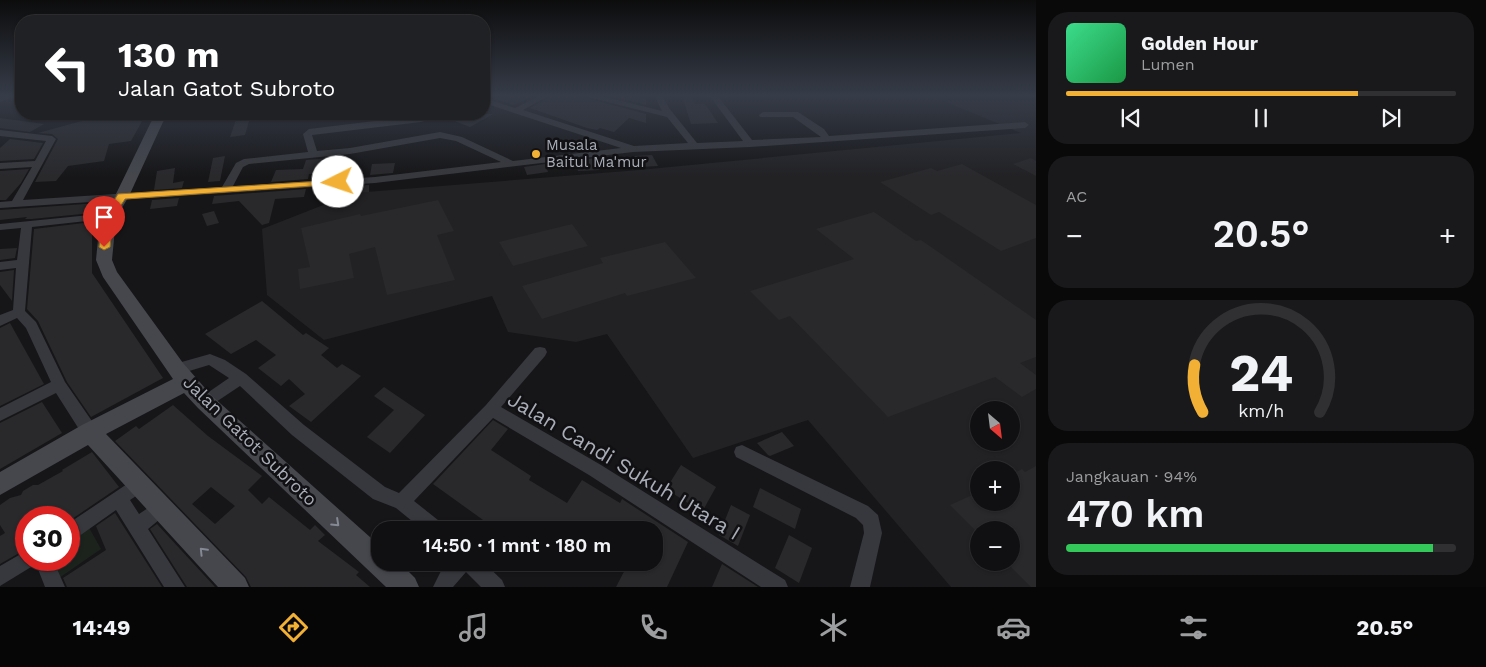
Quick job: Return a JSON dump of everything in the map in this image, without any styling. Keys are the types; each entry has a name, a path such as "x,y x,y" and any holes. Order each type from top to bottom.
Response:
{"street":[{"name":"Jalan Gatot Subroto","path":"157,122 122,196 110,216 104,247 104,260 109,273 181,375 205,402 406,587"},
{"path":"313,155 307,134 312,131 390,122"},
{"path":"555,122 633,149"},
{"path":"677,122 696,147"},
{"path":"734,122 750,144"},
{"path":"808,122 821,131 827,138"},
{"path":"0,205 375,180 511,162 633,149 750,144 1025,125"},
{"path":"0,133 52,139 16,204"},
{"path":"226,190 239,165 242,163 350,151 440,136 459,138 511,162"},
{"path":"0,166 38,164"},
{"path":"0,227 110,216"},
{"path":"27,225 24,263 19,291 19,312 31,325 59,385 90,432 236,587"},
{"path":"0,266 24,263"},
{"path":"0,321 19,312"},
{"path":"491,409 540,352"},
{"path":"0,484 210,359 241,378 298,430 379,493 402,502 426,521"},
{"path":"205,402 241,378"},
{"path":"0,415 59,385"},
{"name":"Jalan Candi Sukuh Utara I","path":"402,502 491,409 595,470 778,587"},
{"path":"742,452 862,512 872,521 874,533 860,587"},
{"path":"80,526 139,484"},
{"path":"119,499 175,587"},
{"path":"136,527 160,508"},
{"path":"0,577 15,568"},
{"path":"48,571 55,587"},
{"path":"443,587 454,571"},
{"path":"478,571 495,587"}],"shaded area":[{"path":"995,122 1036,122 1036,587 951,587 808,420 693,458 607,334 576,342 508,332 492,296 324,340 267,295 262,229 354,193 639,170 1021,133"},
{"path":"88,526 101,549 80,563 80,531"},
{"path":"52,571 69,571 56,580"}],"building":[{"path":"0,122 44,124 30,132 0,128"},
{"path":"77,122 141,122 131,141 109,144 104,161 68,166 56,181 35,182 58,139 52,134 38,133"},
{"path":"235,122 249,122 245,135 230,137"},
{"path":"458,122 478,122 470,127"},
{"path":"571,122 624,122 614,132 600,128 597,130"},
{"path":"691,122 718,123 691,124"},
{"path":"10,139 43,143 34,159 0,161 0,148"},
{"path":"652,155 658,166 640,167 634,156"},
{"path":"225,156 220,181 208,182 213,158"},
{"path":"332,158 328,173 309,174 308,179 271,182 276,170 303,169 306,160"},
{"path":"596,158 600,170 578,171 575,161"},
{"path":"1031,158 1036,161 1036,176 1013,164"},
{"path":"395,163 393,173 370,175 372,164"},
{"path":"545,164 548,172 527,175 524,167"},
{"path":"962,164 1036,205 1036,238 1001,251 939,212 931,215 880,182 931,168 937,171"},
{"path":"175,168 173,183 184,181 182,188 154,190 157,171"},
{"path":"29,169 21,183 6,200 0,200 0,171"},
{"path":"369,185 369,192 350,194 352,186"},
{"path":"306,189 304,197 275,199 269,223 262,225 239,201 212,204 214,196"},
{"path":"179,198 177,206 150,209 152,200"},
{"path":"438,200 454,231 437,235 455,280 387,295 375,247 349,254 354,278 300,289 298,269 310,267 301,228 360,214 361,216"},
{"path":"99,203 92,213 0,220 0,210"},
{"path":"214,211 219,223 207,226 202,214"},
{"path":"874,212 916,241 921,240 1036,320 1036,357 1020,363 1036,375 1036,389 1022,397 995,377 888,417 790,316 779,320 750,291 854,259 816,229"},
{"path":"92,222 92,273 163,378 91,417 67,382 38,321 27,309 34,229"},
{"path":"572,224 588,246 513,266 499,242"},
{"path":"665,242 696,278 627,296 625,293 542,319 522,286 603,263 600,258"},
{"path":"17,248 15,258 0,260 0,249"},
{"path":"14,270 12,301 0,285 0,272"},
{"path":"262,301 303,335 306,333 329,348 321,355 337,368 342,364 361,376 311,422 289,406 305,394 289,379 281,386 258,368 276,355 256,340 231,354 205,334"},
{"path":"10,323 44,384 0,406 0,328"},
{"path":"384,387 425,415 390,453 367,437 394,410 374,396"},
{"path":"42,402 62,433 0,469 0,423"},
{"path":"173,405 208,436 262,476 248,490 262,504 269,497 310,530 315,525 325,535 318,541 359,572 356,575 370,587 251,587 246,577 115,441 136,426 139,429","holes":["211,487 235,506 215,524 192,504"]},
{"path":"493,420 508,429 491,450 531,476 529,480 567,503 582,480 620,503 622,499 656,521 484,521 433,484"},
{"path":"782,432 794,446 770,456 757,443"},
{"path":"92,452 119,487 80,514 80,506 15,506 15,555 0,564 0,536 5,533 0,525 0,505 10,498 21,495 23,491 33,485 38,485"},
{"path":"681,465 716,487 702,512 666,489"},
{"path":"1036,466 1036,587 1031,587 1015,571 1020,571 1020,521 970,521 970,525 950,505 970,496 970,511 1020,511 1020,470 1022,469 1025,472"},
{"path":"760,488 801,509 795,529 753,507"},
{"path":"731,505 750,515 738,546 719,535"},
{"path":"115,513 162,587 67,587 63,578 74,571 80,571 80,567 106,550 96,526"},
{"path":"157,524 215,587 187,587 150,529"},
{"path":"663,526 688,542 667,587 616,587 624,571 663,571"},
{"path":"789,535 812,548 799,583 775,568"},
{"path":"722,564 758,587 712,587"}],"place":[{"name":"Musala Baitul Ma'mur","path":"536,154"}],"route":[{"path":"104,247 108,218 122,196 338,182"}]}
